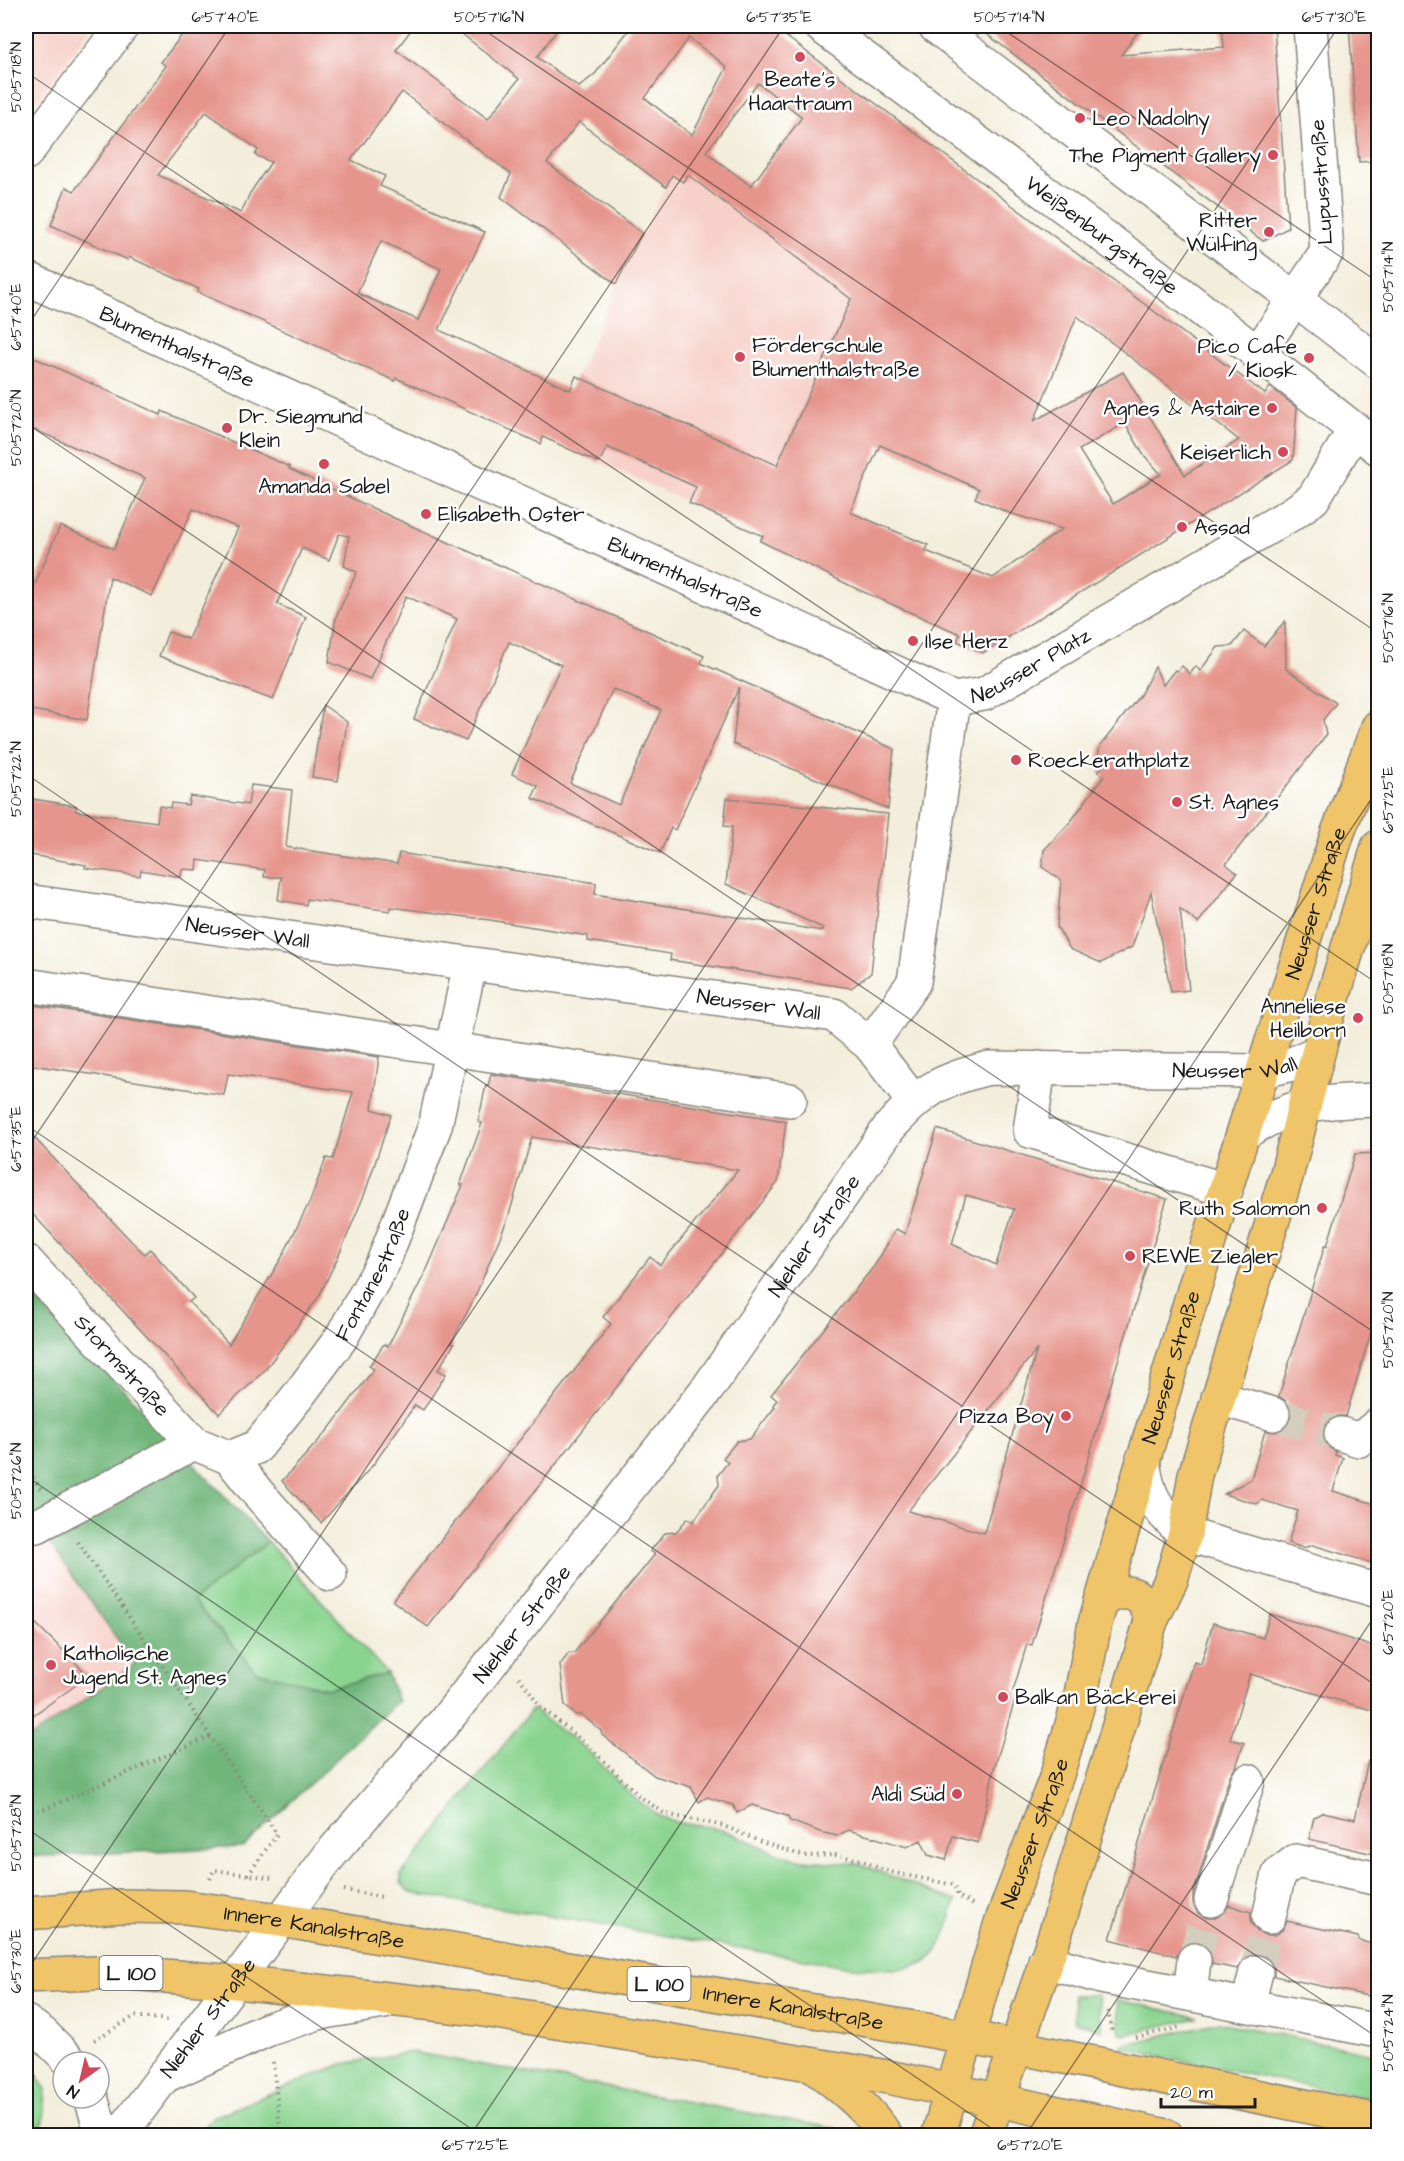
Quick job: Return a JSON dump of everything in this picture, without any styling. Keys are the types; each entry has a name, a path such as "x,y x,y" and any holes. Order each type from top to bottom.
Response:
{"main road":[{"name":"Neusser Straße","path":"938,2136 1001,1923 1057,1775 1081,1694 1101,1602 1143,1460 1337,834 1378,727"},
{"name":"Neusser Straße","path":"985,2136 999,2101 1045,1961 1151,1621 1171,1580 1185,1534 1195,1475 1286,1177 1318,1052 1378,847"},
{"path":"1101,1602 1112,1593 1133,1594 1149,1611 1151,1621"},
{"name":"Innere Kanalstraße","path":"26,1913 121,1906 185,1907 280,1920 968,2037 1378,2121"},
{"name":"L 100","path":"26,1976 117,1972 236,1982 478,2009 812,2064 951,2090 1167,2136"},
{"path":"812,2064 852,2097 878,2124 886,2136"}],"street":[{"path":"26,153 122,26"},
{"name":"Weißenburgstraße","path":"821,26 1367,438"},
{"path":"935,26 1296,297 1378,362"},
{"name":"Lupusstraße","path":"1257,354 1327,252 1310,26"},
{"name":"Blumenthalstraße","path":"26,278 954,699"},
{"name":"Neusser Platz","path":"870,1045 914,982 954,699 984,694 1293,513 1313,500 1367,438"},
{"name":"Neusser Wall","path":"26,902 834,1015 870,1045 913,1101 954,1077 989,1068 1264,1071 1292,1064 1318,1052"},
{"path":"450,1049 470,964"},
{"path":"26,985 790,1100"},
{"name":"Fontanestraße","path":"230,1458 257,1446 298,1396 341,1338 383,1263 435,1126 450,1049"},
{"path":"1039,1068 1030,1131 1175,1172 1226,1190"},
{"path":"1244,1133 1274,1115 1305,1104 1378,1100"},
{"name":"Niehler Straße","path":"119,2136 280,1920 365,1812 446,1720 708,1388 889,1128 913,1101"},
{"name":"Stormstraße","path":"26,1261 194,1443 230,1458"},
{"path":"1218,1398 1273,1414"},
{"path":"1341,1434 1359,1440 1378,1425"},
{"path":"47,1520 194,1443"},
{"path":"230,1458 330,1574"},
{"name":"Neusser Straße","path":"1143,1460 1146,1488 1166,1518 1185,1534"},
{"path":"1185,1534 1378,1591"},
{"path":"1211,1900 1248,1781"},
{"path":"1269,1917 1280,1875 1296,1861 1378,1879"},
{"path":"1190,2009 1194,1960"},
{"path":"1045,1961 1101,1977 1190,2009 1248,2005 1378,2031"},
{"path":"1248,2005 1256,1972"},
{"path":"165,2076 269,2029 318,2013 397,2000"},
{"path":"26,2022 62,2050"},
{"path":"95,2110 103,2136"}],"path":[{"path":"26,1468 47,1520 211,1736 277,1834 248,1875 214,1870"},
{"path":"499,1654 530,1688 542,1708 591,1748 639,1795 664,1814 724,1826 761,1842 804,1856 835,1855 861,1860 886,1870 954,1885 958,1896 1001,1923"},
{"path":"26,1813 47,1808 211,1736"},
{"path":"1104,2066 1120,2041 1190,2009"},
{"path":"269,2029 281,2113 281,2136"},
{"path":"26,2085 51,2069"}],"shaded area":[{"path":"26,26 92,26 26,117"},
{"name":"Förderschule Blumenthalstraße","path":"676,166 872,314 763,536 548,440 629,260"},
{"path":"26,1510 136,1664 26,1741"}],"green space":[{"path":"26,1287 268,1542 193,1601 256,1671 327,1689 387,1673 398,1701 243,1847 26,1857 26,1741 135,1664 26,1510"},
{"path":"268,1542 387,1673 327,1689 256,1671 193,1601"},
{"path":"532,1709 586,1749 630,1794 659,1816 679,1823 711,1827 731,1833 779,1854 802,1860 859,1864 956,1901 938,1950 921,1964 910,1967 886,1969 852,1967 410,1893 401,1883 401,1875"},
{"path":"1073,1995 1098,1995 1102,2030 1075,2022"},
{"path":"1117,2000 1198,2017 1124,2035 1120,2033"},
{"path":"1219,2022 1378,2055 1378,2100 1121,2048 1123,2045"},
{"path":"412,2052 838,2129 843,2135 198,2135 213,2117 342,2064"},
{"path":"26,2062 46,2089 44,2121 36,2135 26,2135"}],"building":[{"path":"189,26 414,26 396,50 488,119 519,79 452,26 560,26 537,57 579,87 595,74 632,26 772,26 1265,394 1270,387 1297,408 1293,460 983,653 957,641 960,634 859,590 760,541 763,536 689,503 696,487 607,447 599,463 543,437 541,444 197,292 199,289 129,257 128,260 51,225 66,187 74,191 166,66 161,62","holes":["689,38 727,67 692,135 645,98","758,83 802,117 751,186 706,152","402,92 511,174 501,197 616,284 642,233 547,163 579,122 666,187 672,175 683,182 688,175 851,299 777,465 576,376 570,390 439,330 485,232 380,186 385,176 351,160","206,112 258,150 255,155 271,162 250,193 241,213 158,175","381,241 441,269 418,320 357,293","1077,316 1239,440 1185,475 1123,372 1034,421","1125,423 1143,454 1161,474 1113,504 1079,450","880,445 979,489 975,498 1009,513 1062,529 993,578 926,551 928,545 850,512"]},
{"path":"976,26 1142,26 1121,55 1224,47 1222,26 1274,26 1288,228 1263,241"},
{"path":"1349,26 1378,26 1378,161 1359,162"},
{"path":"26,354 161,415 162,411 290,467 289,469 396,519 704,656 701,663 894,749 888,809 733,744 739,687 675,830 671,828 660,853 532,798 538,786 512,774 561,665 509,642 466,741 414,719 457,619 406,596 370,679 329,662 336,617 357,572 344,566 349,536 339,534 329,560 302,548 277,604 306,617 273,700 159,656 168,632 188,639 238,528 193,509 152,596 110,577 87,720 26,709 26,605 60,526 114,549 145,478 26,426","holes":["613,689 661,710 619,805 570,783"]},
{"name":"St. Agnes","path":"1285,621 1286,669 1336,703 1323,720 1326,735 1226,864 1237,873 1198,923 1180,909 1189,990 1171,992 1151,892 1132,947 1101,963 1070,949 1057,927 1061,880 1042,867 1044,850 1071,821 1104,776 1098,771 1104,765 1098,757 1100,746 1140,695 1155,667 1163,685 1175,670 1177,671 1182,666 1190,674 1196,666 1200,671 1218,647 1232,646 1244,631 1264,646"},
{"path":"323,705 347,722 338,781 312,777"},
{"path":"251,785 292,790 286,847 397,864 399,853 571,879 596,883 595,894 822,931 823,928 726,884 732,827 724,826 727,798 888,814 871,973 851,988 670,960 671,954 588,941 588,936 490,920 391,907 390,911 307,899 306,905 278,900 281,877 264,877 265,870 198,860 197,870 182,869 181,877 141,870 140,876 85,868 86,865 26,854 26,798 76,806 76,811 157,822 159,806 170,808 171,803 188,805 190,796 248,805"},
{"path":"26,1004 379,1057 372,1109 391,1115 365,1193 339,1255 318,1298 265,1370 219,1414 26,1207 26,1129 132,1242 145,1254 150,1249 194,1298 189,1302 229,1344 281,1259 310,1201 326,1158 333,1159 353,1092 228,1074 224,1095 26,1064"},
{"path":"491,1074 786,1121 778,1182 428,1627 393,1601 611,1324 603,1317 650,1257 660,1265 738,1170 532,1137 508,1218 474,1299 451,1343 454,1344 438,1370 446,1374 423,1410 415,1405 373,1465 321,1523 282,1481 329,1429 374,1369 369,1366 384,1344 388,1346 428,1267 463,1185 460,1185 482,1123 478,1122 486,1085 488,1086"},
{"path":"937,1129 1167,1199 1032,1645 1027,1644 1013,1691 1017,1693 994,1769 978,1843 953,1836 946,1860 928,1855 921,1840 907,1847 848,1830 837,1836 820,1832 790,1821 787,1816 752,1805 737,1813 733,1805 707,1797 699,1802 691,1787 655,1776 602,1735 601,1731 582,1715 576,1715 565,1706 560,1665 569,1653 574,1653 644,1568 655,1554 650,1551 665,1533 676,1532 688,1518 693,1522 719,1485 718,1475 728,1462 723,1458 737,1441 750,1439 775,1407 773,1405 777,1400 771,1395 875,1265 896,1229 905,1234","holes":["966,1195 1014,1209 996,1265 952,1244","1037,1349 984,1533 908,1511"]},
{"path":"1378,1153 1378,1309 1346,1416 1337,1416 1328,1420 1323,1428 1323,1437 1327,1446 1336,1452 1335,1455 1343,1458 1333,1491 1378,1505 1378,1565 1313,1545 1303,1548 1288,1543 1298,1511 1262,1500 1257,1504 1224,1494 1251,1479 1265,1431 1278,1432 1291,1420 1291,1409 1279,1396 1325,1245 1327,1246 1355,1154"},
{"name":"Katholische Jugend St. Agnes","path":"26,1614 89,1676 26,1720"},
{"path":"1270,1614 1378,1648 1378,1712 1250,1674 1230,1739 1244,1743 1236,1767 1230,1775 1193,1894 1193,1905 1198,1913 1206,1918 1215,1918 1223,1914 1229,1905 1251,1912 1251,1923 1257,1931 1265,1935 1275,1935 1282,1930 1287,1921 1358,1937 1360,1941 1378,1945 1378,1998 1274,1976 1274,1967 1269,1959 1260,1954 1250,1954 1243,1959 1238,1969 1212,1964 1211,1952 1205,1945 1197,1942 1186,1943 1176,1956 1110,1939 1194,1662 1201,1664 1213,1623 1263,1638"},
{"path":"1368,1761 1378,1762 1378,1855 1309,1839 1314,1817 1323,1812 1355,1819"}],"tunnel":[{"path":"1273,1414 1341,1434"},
{"path":"1194,1960 1211,1900"},
{"path":"1256,1972 1269,1917"}],"place":[{"name":"Beate's Haartraum","path":"800,57"},
{"name":"Leo Nadolny","path":"1080,118"},
{"name":"The Pigment Gallery","path":"1273,155"},
{"name":"Ritter Wülfing","path":"1269,232"},
{"name":"Förderschule Blumenthalstraße","path":"740,357"},
{"name":"Pico Cafe / Kiosk","path":"1309,358"},
{"name":"Agnes & Astaire","path":"1272,408"},
{"name":"Dr. Siegmund Klein","path":"227,428"},
{"name":"Keiserlich","path":"1283,452"},
{"name":"Amanda Sabel","path":"324,464"},
{"name":"Elisabeth Oster","path":"426,514"},
{"name":"Assad","path":"1182,527"},
{"name":"Ilse Herz","path":"913,641"},
{"name":"Roeckerathplatz","path":"1016,760"},
{"name":"St. Agnes","path":"1177,802"},
{"name":"Anneliese Heilborn","path":"1358,1018"},
{"name":"Ruth Salomon","path":"1322,1208"},
{"name":"REWE Ziegler","path":"1130,1256"},
{"name":"Pizza Boy","path":"1066,1416"},
{"name":"Katholische Jugend St. Agnes","path":"51,1665"},
{"name":"Balkan Bäckerei","path":"1003,1697"},
{"name":"Aldi Süd","path":"957,1794"}]}
